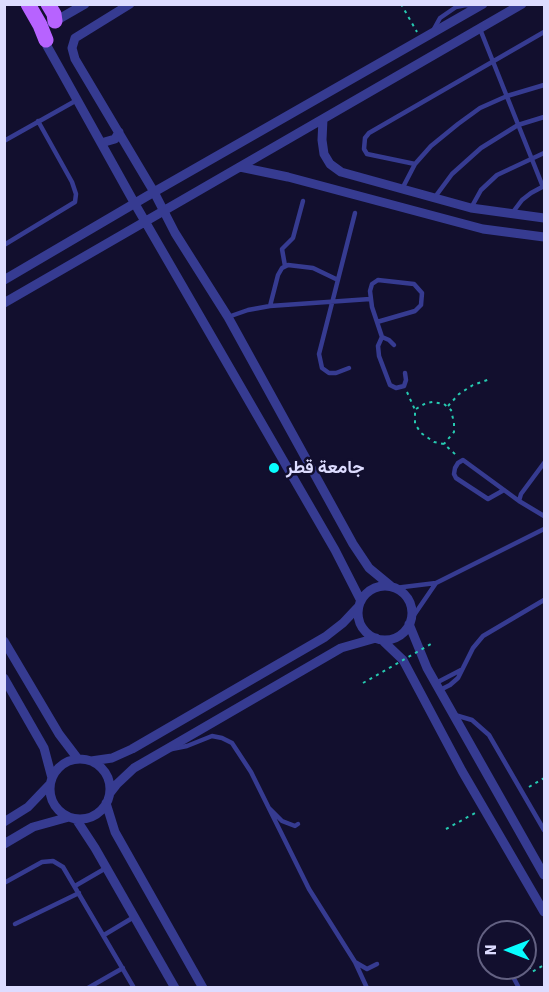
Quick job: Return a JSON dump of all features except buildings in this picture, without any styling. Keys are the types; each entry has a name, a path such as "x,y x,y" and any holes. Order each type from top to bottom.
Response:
{"main road":[{"path":"28,4 46,40"},
{"path":"48,4 55,21"}],"street":[{"path":"85,4 55,21 48,29 47,46 135,204 330,540 360,604 358,618 363,628 403,660 462,771 544,912"},
{"path":"4,678 44,748 54,804 63,814 82,819 95,815 106,803 117,784 134,768 341,648 398,636 409,622 411,610 407,599 369,568 353,544 228,317 175,233 154,192 79,66 73,52 72,43 75,38 130,4"},
{"path":"4,303 522,4"},
{"path":"4,280 481,6"},
{"path":"323,119 322,141 326,160 335,169 350,176 471,208 544,218"},
{"path":"101,143 115,139 119,132"},
{"path":"240,167 288,177 483,229 544,237"},
{"path":"4,822 28,807 51,781 59,767 71,760 112,758 142,743 325,637 343,623 372,590 381,587 393,588"},
{"path":"409,622 422,657 544,876"},
{"path":"4,641 58,734 78,759"},
{"path":"91,760 106,773 110,793"},
{"path":"106,803 115,832 203,987"},
{"path":"4,844 33,827 73,818"},
{"path":"73,818 106,868 175,987"}],"lane":[{"path":"480,29 544,187 522,200 512,215"},
{"path":"415,164 368,154 364,149 365,138 369,133 544,33"},
{"path":"402,189 415,164 431,146 458,124 480,108 532,87 544,85"},
{"path":"4,141 77,100"},
{"path":"435,197 452,174 481,147 518,125 544,117"},
{"path":"4,245 75,202 76,194 72,182 38,121"},
{"path":"471,208 481,190 497,175 544,153"},
{"path":"285,266 282,249 293,238 303,201"},
{"path":"349,368 329,373 322,368 319,362 319,351 355,213"},
{"path":"270,306 278,275 285,266 292,264 313,268 338,280"},
{"path":"377,322 415,310 421,305 422,293 414,284 382,280 372,285 370,291 370,299 377,322 382,337 378,351 389,382 396,388 404,386 405,373"},
{"path":"228,317 270,306 370,299"},
{"path":"382,337 394,345"},
{"path":"504,490 488,499 456,478 455,468 463,460 504,490 519,501 544,516"},
{"path":"519,501 520,494 544,463"},
{"path":"393,588 436,583 544,529"},
{"path":"409,622 436,583"},
{"path":"438,687 454,682 473,648 483,636 544,600"},
{"path":"453,714 472,720 489,735 544,830"},
{"path":"167,749 187,746 212,736 227,740 239,751 309,889 355,962 367,987"},
{"path":"267,805 282,821 295,826 298,824"},
{"path":"4,883 47,861 53,861 63,867 134,987"},
{"path":"75,886 106,868"},
{"path":"15,924 79,892"},
{"path":"104,935 134,917"},
{"path":"355,962 367,969 377,964"},
{"path":"88,987 123,968"}],"path":[{"path":"401,4 422,40"},
{"path":"448,406 459,394 473,385 490,379"},
{"path":"404,386 415,410 415,424 421,433 428,439 444,444 463,460"},
{"path":"415,410 426,403 433,402 448,406 454,416 454,432 444,444"},
{"path":"363,683 431,644"},
{"path":"446,830 456,824"}],"place":[{"name":"جامعة قطر","path":"274,468"}]}
